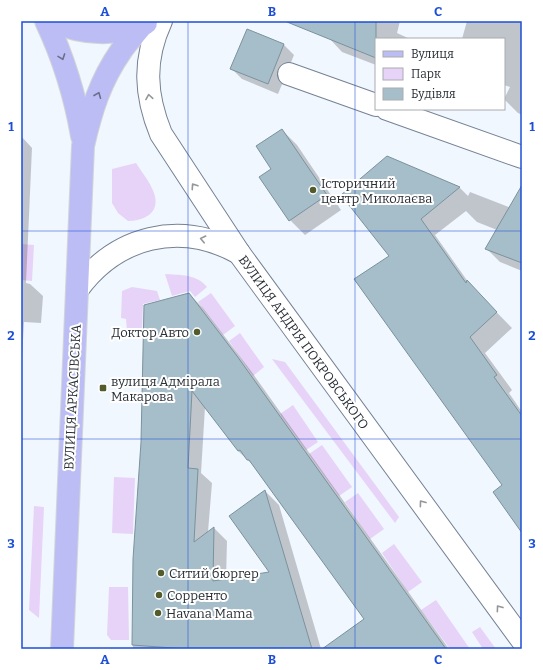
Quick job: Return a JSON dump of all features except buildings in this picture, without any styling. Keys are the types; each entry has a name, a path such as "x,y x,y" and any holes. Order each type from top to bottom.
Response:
{"main road":[{"name":"ВУЛИЦЯ АРКАСІВСЬКА","path":"46,21 70,80 78,112 83,146 62,649"},
{"path":"52,21 67,28 92,32 118,31 152,22"},
{"name":"ВУЛИЦЯ АРКАСІВСЬКА","path":"83,146 91,112 104,81 121,51 152,22"}],"street":[{"name":"ВУЛИЦЯ АНДРІЯ ПОКРОВСЬКОГО","path":"152,22 152,46 148,64 149,99 161,134 239,253 522,640"},
{"path":"289,74 375,105"},
{"path":"390,110 522,157"},
{"path":"77,290 93,270 114,254 135,243 157,237 195,237 225,245 239,253"}],"green space":[{"path":"136,163 152,189 156,203 154,209 149,215 139,220 128,221 118,213 112,203 112,169"},
{"path":"21,244 34,245 32,281 21,280"},
{"path":"165,274 193,277 207,287 195,297 190,291 172,296"},
{"path":"132,287 157,291 160,300 143,304 142,332 127,331 126,319 121,318 122,291"},
{"path":"211,293 235,326 223,335 198,302"},
{"path":"240,333 264,367 253,376 229,341"},
{"path":"272,359 285,362 399,517 395,523"},
{"path":"293,405 318,442 306,450 280,414"},
{"path":"322,445 352,487 339,496 309,454"},
{"path":"114,477 135,478 133,534 112,533"},
{"path":"358,493 384,529 370,539 345,502"},
{"path":"34,506 44,507 39,618 29,610"},
{"path":"394,544 422,582 408,592 382,553"},
{"path":"109,587 128,587 129,640 111,640 107,635"},
{"path":"436,600 470,649 450,649 421,610"},
{"path":"480,627 496,649 483,649 472,632"}],"place":[{"name":"Історичний центр Миколаєва","path":"313,190"},
{"name":"Доктор Авто","path":"197,332"},
{"name":"вулиця Адмірала Макарова","path":"103,388"},
{"name":"Ситий бюргер","path":"161,573"},
{"name":"Сорренто","path":"159,595"},
{"name":"Havana Mama","path":"158,613"}]}
